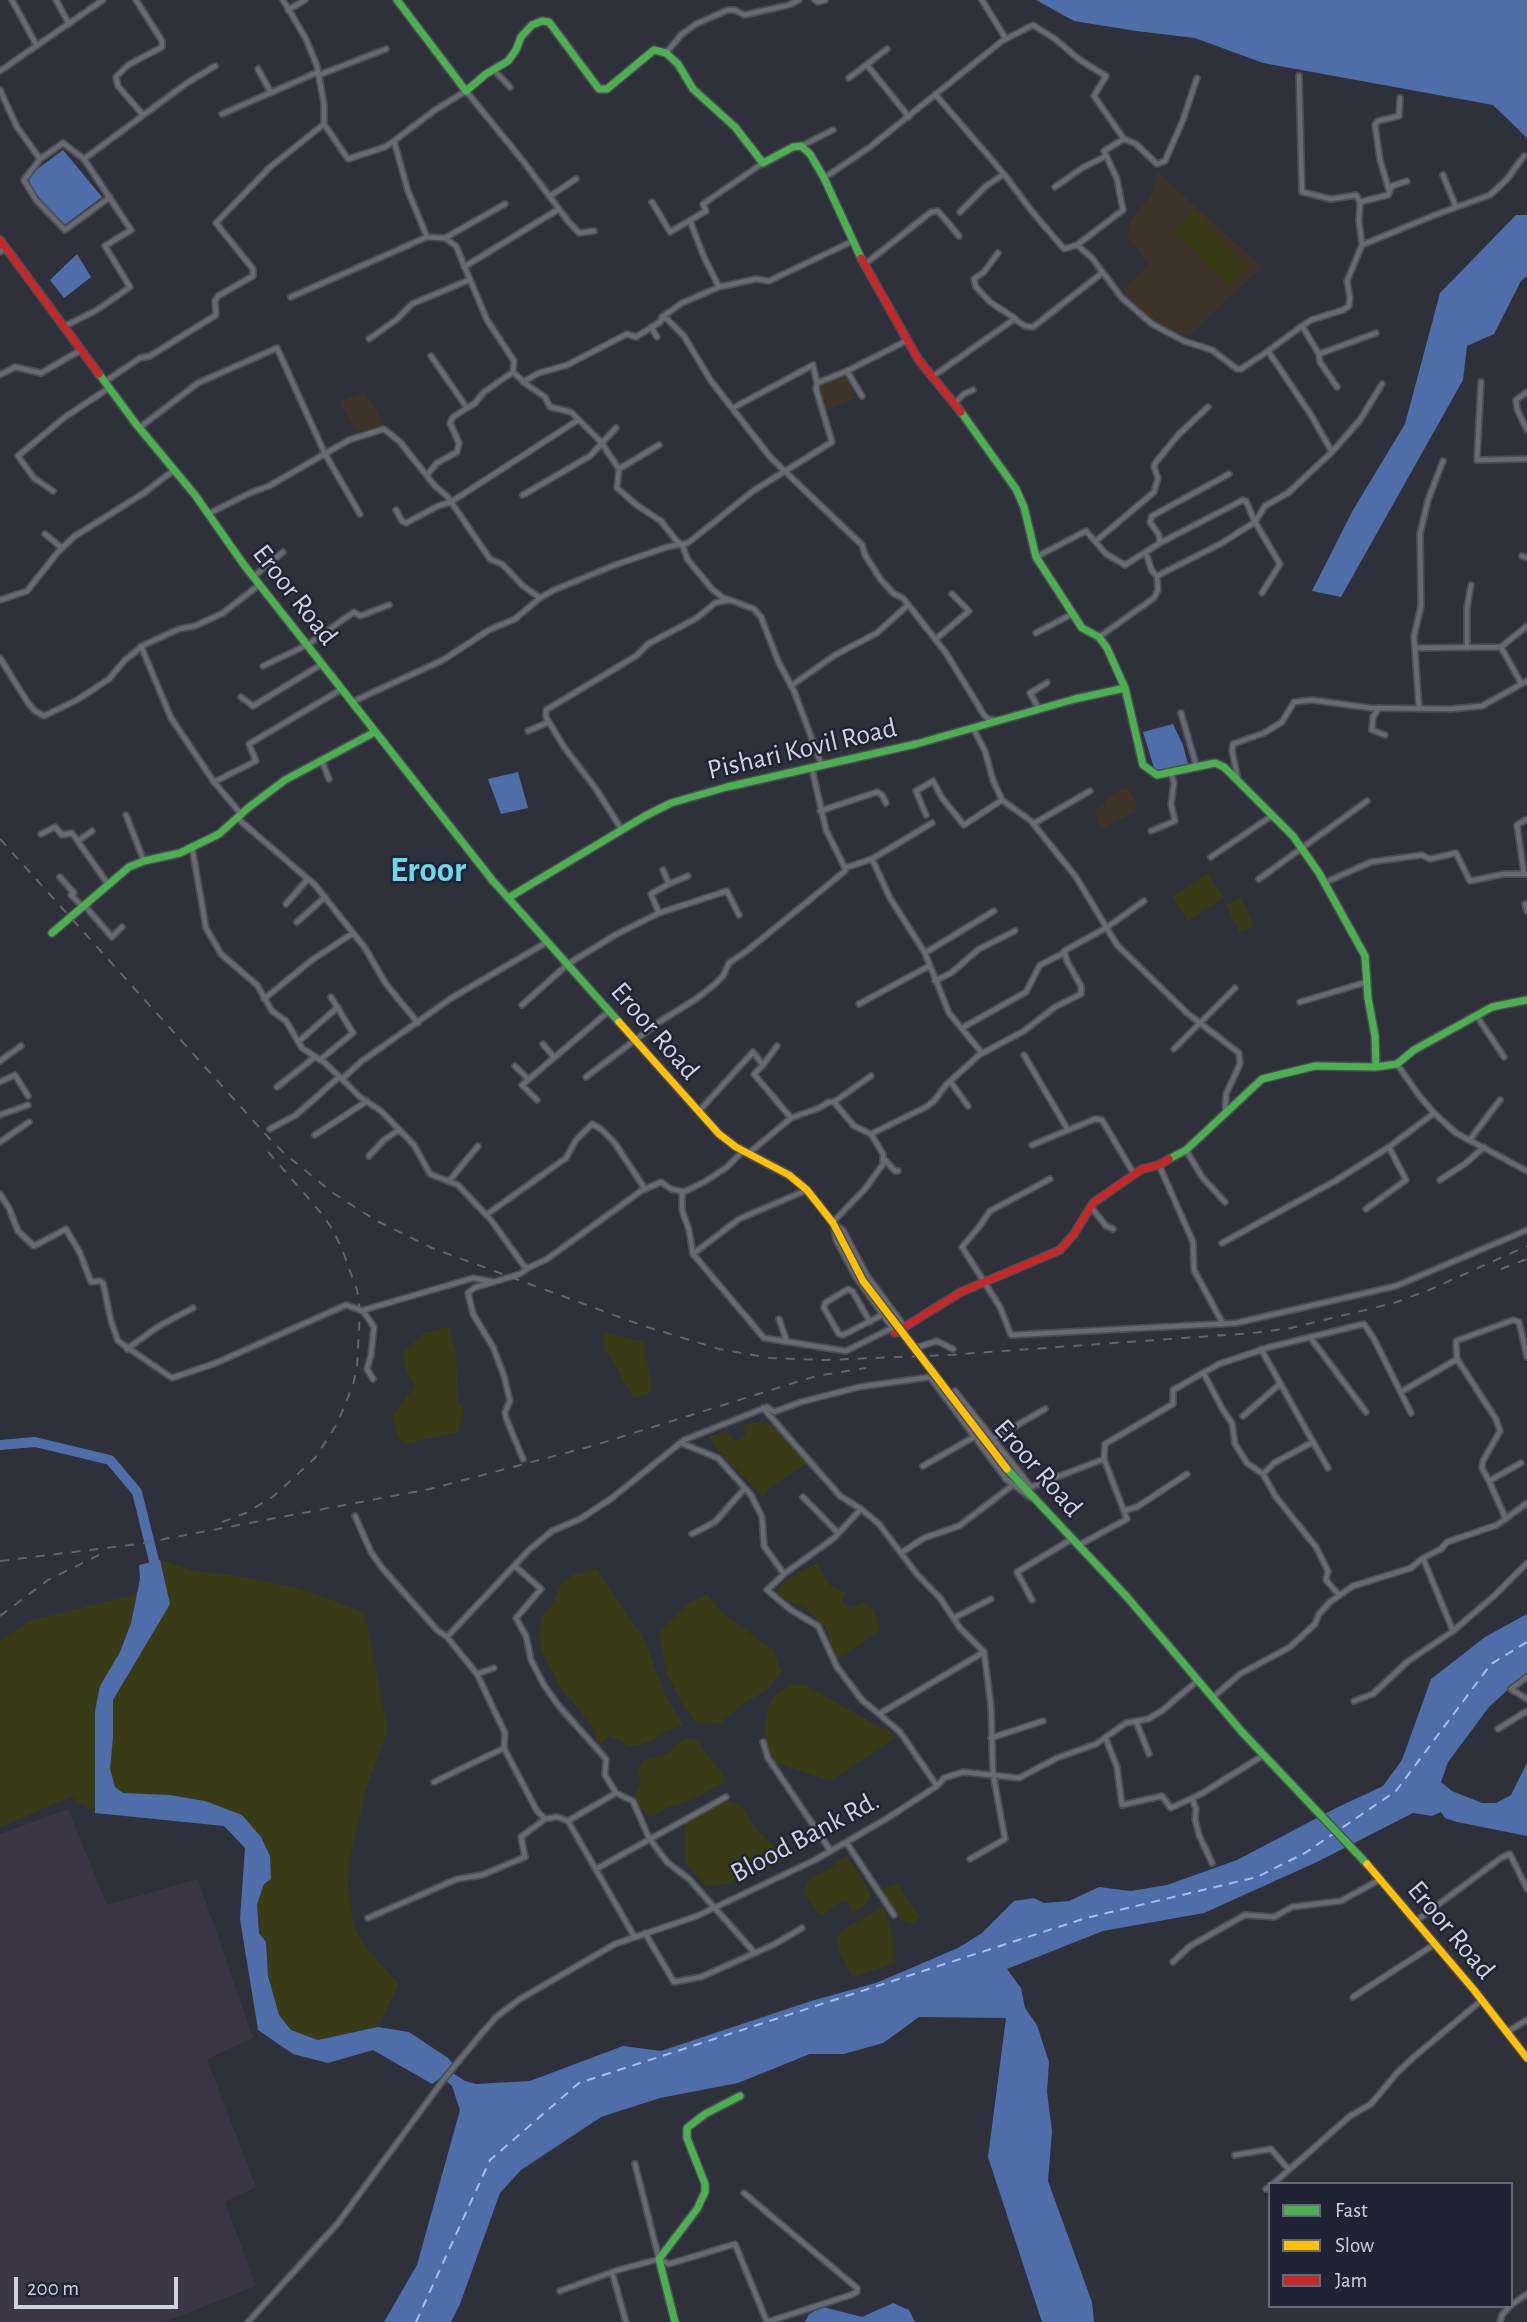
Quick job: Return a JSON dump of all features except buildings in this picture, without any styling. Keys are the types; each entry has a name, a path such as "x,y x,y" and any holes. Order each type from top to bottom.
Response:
{"main road":[{"path":"397,0 466,91 508,61 521,37 532,25 542,21 549,22 599,89 607,89 623,78 654,51 666,52 678,64 693,89 735,127 764,163 793,147 802,146 810,154 864,265 908,340 931,377 975,429 1016,489 1024,507 1036,558 1082,628 1099,637 1113,657 1125,688 1143,765 1157,775 1215,763 1224,767 1301,848 1325,883 1362,947 1375,1036 1376,1067"},
{"name":"Eroor Road","path":"0,240 3,250 208,514 259,585 508,898 719,1134 789,1175 807,1190 833,1223 863,1281 1007,1469 1127,1597 1197,1681 1264,1755 1367,1863 1527,2058"},
{"name":"Pishari Kovil Road","path":"508,898 671,803 727,787 972,729 1075,699 1125,688"},
{"path":"52,933 130,867 180,853 219,834 285,780 374,732"},
{"path":"894,1330 905,1327 961,1292 1064,1247 1090,1206 1099,1198 1134,1174 1159,1165 1186,1150 1262,1079 1315,1066 1376,1067 1397,1064 1414,1050 1476,1015 1503,1003 1527,1000"},
{"path":"675,2322 659,2259 697,2209 705,2192 705,2184 687,2138 687,2128 705,2114 740,2096"}],"street":[{"path":"12,0 37,46"},
{"path":"56,0 69,24"},
{"path":"0,71 103,0"},
{"path":"136,0 162,41 162,47 128,65 116,78 118,86 143,115"},
{"path":"283,0 312,51 324,104 324,124 348,159 384,147 466,91 568,221 579,233 594,231"},
{"path":"288,10 305,0"},
{"path":"666,52 696,23 728,10 735,9 744,15 789,5 799,0"},
{"path":"815,0 825,0"},
{"path":"982,0 1006,39"},
{"path":"824,178 870,147 1006,39 1033,25 1106,76 1094,96 1124,139 1136,144 1157,164 1165,161 1187,111 1197,78"},
{"path":"222,114 386,49"},
{"path":"849,78 887,49"},
{"path":"867,65 909,117"},
{"path":"84,159 187,83 215,66"},
{"path":"258,69 271,93"},
{"path":"494,70 510,87"},
{"path":"1077,245 1092,258 1122,298 1152,324 1184,341 1212,350 1237,369 1241,369 1311,320 1349,306 1347,281 1362,245 1360,202 1356,195 1331,199 1302,192 1299,76"},
{"path":"0,90 17,127 40,159"},
{"path":"935,94 1064,249 1077,245 1123,210 1117,179 1104,151 1124,139"},
{"path":"1389,190 1380,160 1375,125 1378,121 1399,116 1400,98"},
{"path":"54,491 36,480 18,456 140,358 150,356 216,315 215,301 218,296 253,276 253,269 216,223 269,168 324,124"},
{"path":"802,146 832,130"},
{"path":"394,141 408,191 427,237"},
{"path":"63,327 97,310 130,287 105,246 131,230 110,197 84,159 63,143 40,159 24,180 36,200 65,230 110,197"},
{"path":"1055,187 1082,168 1106,156"},
{"path":"1362,245 1490,195 1507,179 1524,156"},
{"path":"652,202 670,232 706,211 703,204 764,163"},
{"path":"960,212 986,186 1004,174"},
{"path":"1443,175 1457,207"},
{"path":"550,196 576,179"},
{"path":"1360,202 1388,195 1392,186 1407,181"},
{"path":"444,238 505,204"},
{"path":"464,267 559,209"},
{"path":"864,265 931,212 938,211 959,236"},
{"path":"690,221 719,287"},
{"path":"291,297 427,237 444,238 456,246 487,320 514,361 513,372 453,417 450,423 459,443 457,452 437,463 427,475"},
{"path":"523,382 539,373 566,365 627,334 636,337 660,322 662,317 682,303 719,287 756,279 769,281 854,241"},
{"path":"998,253 984,272 974,279 976,287 990,302 1025,326 1033,327 1102,273"},
{"path":"369,339 396,320 412,304 469,280"},
{"path":"662,317 684,336 711,381 771,458 862,545 865,555 881,580 936,639 984,715 988,719 1000,721"},
{"path":"931,377 1016,320"},
{"path":"1302,326 1320,355 1320,362 1337,387"},
{"path":"651,327 657,337"},
{"path":"1320,355 1377,333"},
{"path":"817,383 908,340"},
{"path":"139,428 198,383 277,348 325,454 360,514"},
{"path":"0,375 15,367 41,373 81,350"},
{"path":"1268,351 1332,452"},
{"path":"431,356 467,408"},
{"path":"352,702 443,660 489,630 515,619 540,598 615,565 667,547 682,545 783,471 832,442 816,389 813,365 733,408"},
{"path":"847,370 862,396"},
{"path":"513,372 545,397 550,407 571,412 601,442 620,469 617,488 661,521 682,545 688,560 702,578 722,597 754,609 761,617 778,661 792,686 822,766"},
{"path":"1481,382 1477,460 1527,459"},
{"path":"1157,576 1223,543 1255,522 1265,506 1288,493 1332,452 1360,420 1382,384"},
{"path":"954,404 964,394 973,390"},
{"path":"1527,392 1516,400 1517,409 1527,430"},
{"path":"1096,541 1154,492 1158,478 1154,467 1156,462 1208,407"},
{"path":"396,510 406,523 451,502 578,420"},
{"path":"523,495 590,456 616,428"},
{"path":"208,514 269,486 349,440 384,429 400,442 451,502 490,559 502,564 522,585 540,598"},
{"path":"620,469 659,445"},
{"path":"1419,709 1414,636 1421,606 1420,534 1428,500 1443,461"},
{"path":"0,600 27,592 75,536 144,493 174,470"},
{"path":"1160,543 1159,535 1150,522 1152,516 1229,474"},
{"path":"1036,558 1086,531 1106,554 1125,565 1160,543 1243,500 1280,564 1262,593"},
{"path":"45,534 62,548"},
{"path":"253,577 283,552"},
{"path":"1099,637 1154,598 1158,590 1157,576 1152,571 1146,553"},
{"path":"0,658 28,703 44,716 77,700 109,679 141,646 223,613 259,585"},
{"path":"1467,648 1467,608 1471,585"},
{"path":"936,639 969,611 952,594"},
{"path":"622,831 545,714 548,708 636,656 648,644 697,618 715,603 729,600"},
{"path":"263,666 307,645 354,612 360,617 389,605"},
{"path":"792,686 835,655 877,633 908,606"},
{"path":"1036,633 1072,614"},
{"path":"1415,648 1501,648 1527,626"},
{"path":"141,646 171,718 214,782 239,816 309,879 325,897 368,952 386,984 418,1023"},
{"path":"1238,780 1233,744 1264,733 1282,722 1294,702 1312,700 1379,708 1419,709 1482,706 1524,682 1501,648"},
{"path":"241,697 253,706 322,664"},
{"path":"1039,709 1030,693 1047,683"},
{"path":"214,782 256,761 249,744 342,690"},
{"path":"1379,708 1373,717 1372,730 1385,735"},
{"path":"1181,713 1197,768"},
{"path":"528,731 549,722"},
{"path":"972,729 985,751 993,780 1003,800 1033,824 1076,877 1117,946 1199,1021 1239,1053 1240,1063 1226,1094 1225,1114"},
{"path":"323,761 329,779"},
{"path":"812,769 825,830 845,868"},
{"path":"1151,831 1175,821 1171,804 1174,783 1171,773"},
{"path":"926,816 916,791 933,781 942,798 964,825 1003,800"},
{"path":"1033,824 1090,791"},
{"path":"820,811 877,793 882,795 886,803"},
{"path":"1259,879 1367,801"},
{"path":"127,815 144,861"},
{"path":"1211,857 1273,816"},
{"path":"1325,883 1371,862 1422,855 1430,859 1456,853 1470,881 1504,874 1525,874 1517,825 1527,818"},
{"path":"586,1077 714,985 723,976 729,963 845,871 845,868 872,859 932,823"},
{"path":"41,834 55,827 62,835 72,833 108,884"},
{"path":"78,841 92,831"},
{"path":"192,846 206,928 221,954 248,975 272,1011 286,1021 302,1048 381,1111 414,1145 430,1174 458,1185 528,1268"},
{"path":"872,859 890,898 925,953 949,1013 982,1053"},
{"path":"663,870 669,884"},
{"path":"659,913 651,894 688,876"},
{"path":"60,877 74,893 72,895 112,937 122,927"},
{"path":"286,904 309,879"},
{"path":"522,1004 569,964 617,934 659,913 727,891 739,915"},
{"path":"297,922 325,897"},
{"path":"962,1028 1026,992 1040,965 1106,928 1144,901"},
{"path":"1525,904 1527,912"},
{"path":"925,953 994,911"},
{"path":"935,981 951,973 979,949 1015,931"},
{"path":"264,999 312,960 353,933"},
{"path":"270,1129 296,1115 362,1061 450,999 547,942"},
{"path":"871,1134 926,1107 982,1053 1024,1031 1055,1007 1081,994 1081,986 1064,953"},
{"path":"859,1004 929,965"},
{"path":"1300,1003 1367,982"},
{"path":"1174,1049 1199,1021 1235,988"},
{"path":"277,1087 353,1033 331,997"},
{"path":"298,1042 338,1007"},
{"path":"537,1100 522,1084 609,1010"},
{"path":"1476,1015 1504,1057"},
{"path":"543,1044 553,1056"},
{"path":"0,1060 21,1046"},
{"path":"776,1046 754,1074 790,1118"},
{"path":"698,1112 753,1052 763,1065"},
{"path":"1024,1055 1068,1130"},
{"path":"1397,1064 1434,1113 1456,1133 1471,1138 1527,1171"},
{"path":"515,1066 528,1079"},
{"path":"0,1082 15,1075 28,1096"},
{"path":"523,1459 506,1418 505,1412 510,1401 504,1376 493,1347 473,1314 468,1293 474,1288 520,1274 645,1189 661,1182 682,1193 706,1181 790,1118 834,1102 871,1076"},
{"path":"950,1081 968,1106"},
{"path":"1471,1138 1500,1100"},
{"path":"315,1135 367,1101"},
{"path":"834,1102 854,1126 871,1134 884,1160 898,1171"},
{"path":"0,1115 28,1105"},
{"path":"1222,1243 1326,1186 1389,1147 1434,1113"},
{"path":"1032,1145 1096,1119 1102,1120 1134,1174"},
{"path":"0,1142 29,1122"},
{"path":"486,1215 566,1158 576,1140 592,1124 614,1142 645,1189"},
{"path":"369,1156 384,1140 399,1130"},
{"path":"449,1181 478,1146"},
{"path":"1366,1209 1406,1180 1389,1147"},
{"path":"1440,1180 1484,1147"},
{"path":"1186,1150 1202,1177 1225,1202"},
{"path":"833,1223 865,1189 884,1160"},
{"path":"1159,1165 1193,1241 1194,1270 1223,1324"},
{"path":"1051,1179 990,1211 962,1247 1000,1307 1011,1335 1223,1324 1396,1286 1527,1230"},
{"path":"693,1254 738,1219 807,1190"},
{"path":"682,1193 682,1210 693,1254 764,1338 846,1351 894,1330 845,1257 836,1240 833,1223"},
{"path":"0,1194 18,1231 34,1246 66,1229 80,1253 91,1282 103,1283 116,1336 127,1349 172,1378 288,1332 346,1305 363,1311 374,1326 367,1369 373,1380"},
{"path":"1090,1206 1106,1226 1113,1229"},
{"path":"833,1223 843,1230 866,1274 905,1327"},
{"path":"363,1311 473,1278 495,1282"},
{"path":"870,1321 853,1292 848,1289 825,1303 824,1308 839,1334 843,1335 882,1315"},
{"path":"127,1349 159,1326 193,1308"},
{"path":"779,1319 787,1342"},
{"path":"1506,1519 1482,1468 1483,1461 1500,1431 1496,1419 1457,1359 1456,1340 1513,1320 1519,1322 1527,1357"},
{"path":"1032,1600 1017,1572 1075,1542 1127,1520 1126,1510 1104,1459 1105,1444 1173,1404 1172,1390 1219,1364 1261,1349 1364,1324 1411,1413"},
{"path":"1310,1336 1366,1412"},
{"path":"914,1349 937,1341 953,1349"},
{"path":"1261,1349 1328,1468"},
{"path":"1401,1392 1457,1359"},
{"path":"1204,1374 1232,1423 1235,1444 1247,1462 1263,1474 1276,1497 1316,1548 1328,1572 1326,1580 1339,1595"},
{"path":"447,1637 514,1566 552,1531 580,1519 680,1443 767,1407 774,1412 859,1387 930,1377 1013,1485 1038,1503"},
{"path":"1243,1416 1280,1384"},
{"path":"946,1398 955,1391 1031,1487 1104,1459"},
{"path":"764,1408 840,1496 879,1524 916,1573 984,1652 993,1774 1005,1839 970,1859"},
{"path":"993,1439 1045,1409"},
{"path":"923,1466 974,1437"},
{"path":"1263,1474 1275,1463 1313,1442"},
{"path":"680,1443 718,1458 745,1488 762,1517 764,1546 784,1574"},
{"path":"1489,1480 1521,1463"},
{"path":"1126,1510 1137,1507 1187,1474"},
{"path":"901,1553 924,1538 959,1526 1013,1485"},
{"path":"692,1534 715,1522 745,1488"},
{"path":"803,1497 838,1534"},
{"path":"1212,1698 1240,1674 1290,1647 1315,1624 1319,1614 1353,1586 1411,1568 1441,1549 1447,1542 1497,1525 1527,1503"},
{"path":"861,1509 838,1534 767,1590 791,1610 818,1626 837,1667 862,1700 900,1732 937,1786"},
{"path":"355,1516 371,1552 383,1569 437,1630 447,1637 477,1674 505,1732 504,1748 537,1811 545,1819"},
{"path":"1423,1558 1453,1631"},
{"path":"1354,1701 1373,1694 1407,1662 1453,1631 1527,1563"},
{"path":"514,1566 541,1589 516,1619 526,1636 531,1660 544,1685 558,1705 606,1759 605,1775 616,1793 633,1801 649,1838 667,1862 689,1879 754,1952"},
{"path":"954,1618 991,1599"},
{"path":"879,1714 984,1652"},
{"path":"477,1674 494,1668"},
{"path":"1527,1677 1511,1689 1527,1699"},
{"name":"Blood Bank Rd.","path":"248,2322 338,2223 444,2079 496,2017 505,2010 615,1944 715,1908 772,1882 846,1842 937,1786 944,1778 963,1772 1019,1778 1058,1758 1106,1739 1126,1723 1148,1719 1197,1681"},
{"path":"1498,1729 1527,1711"},
{"path":"991,1738 1043,1721"},
{"path":"1136,1721 1149,1754"},
{"path":"1106,1739 1117,1767 1122,1805 1162,1796 1171,1808 1264,1755"},
{"path":"763,1742 768,1758 830,1850"},
{"path":"434,1782 504,1748"},
{"path":"568,1821 616,1793"},
{"path":"596,1869 726,1797"},
{"path":"1192,1798 1199,1835 1212,1863"},
{"path":"368,1918 457,1878 482,1875 525,1857 521,1837 545,1819 557,1817 568,1821 634,1936"},
{"path":"846,1842 894,1915"},
{"path":"1416,1921 1510,1854 1527,1889"},
{"path":"1173,1962 1191,1946 1245,1915 1274,1917 1292,1907 1341,1901 1381,1880"},
{"path":"645,1933 674,1982 701,1977 775,1944 802,1928"},
{"path":"1353,1997 1435,1944"},
{"path":"1274,2182 1350,2116 1371,2104 1415,2056 1482,2000"},
{"path":"1507,2032 1527,2020"},
{"path":"1235,2155 1271,2149 1289,2170"},
{"path":"635,2164 659,2259"},
{"path":"560,2291 659,2259 669,2264 735,2244 767,2322 858,2292 857,2288 744,2193"},
{"path":"612,2272 626,2322"}],"shaded area":[{"path":"1158,172 1262,267 1189,336 1156,325 1121,291 1149,265 1126,235 1132,219 1150,196"},
{"path":"845,374 856,398 826,411 817,388"},
{"path":"364,392 377,411 384,428 359,436 339,402"},
{"path":"1125,788 1130,790 1137,806 1136,812 1101,829 1094,810 1105,804 1106,797"},
{"path":"68,1809 107,1905 198,1879 253,2038 207,2059 256,2187 225,2202 256,2286 164,2322 0,2322 0,1834"}],"green space":[{"path":"1194,210 1248,267 1228,286 1174,229"},
{"path":"1208,873 1224,898 1188,921 1172,896"},
{"path":"1241,897 1255,926 1240,933 1226,905"},
{"path":"449,1327 456,1350 458,1400 464,1409 458,1432 406,1444 397,1435 392,1416 415,1386 407,1372 402,1354 424,1333"},
{"path":"603,1332 644,1342 652,1390 646,1395 633,1398 610,1356 602,1349"},
{"path":"761,1421 780,1429 808,1463 771,1487 763,1497 717,1449 709,1436 726,1431 736,1442 746,1434 743,1425"},
{"path":"160,1560 192,1570 298,1588 365,1612 388,1730 366,1790 351,1855 348,1882 354,1926 366,1948 399,1984 378,2027 318,2040 291,2030 279,2015 268,1976 266,1942 259,1933 257,1904 270,1856 205,1801 170,1795 123,1793 115,1787 110,1769 113,1700 169,1604"},
{"path":"816,1563 831,1586 846,1593 842,1602 851,1608 864,1602 875,1612 880,1630 844,1656 833,1657 824,1626 805,1608 773,1595 788,1580"},
{"path":"597,1569 642,1634 667,1699 683,1725 652,1741 635,1746 627,1746 609,1736 597,1748 595,1730 561,1688 542,1651 539,1638 542,1615 550,1608 561,1585 572,1575"},
{"path":"137,1594 131,1623 95,1711 95,1813 71,1797 0,1827 0,1642 28,1621"},
{"path":"707,1594 721,1612 773,1650 782,1673 765,1691 742,1705 721,1723 698,1724 682,1704 666,1671 659,1632 690,1602"},
{"path":"790,1684 808,1686 872,1723 888,1729 896,1738 831,1781 778,1764 767,1754 765,1729 768,1706 775,1696"},
{"path":"685,1737 697,1740 721,1772 725,1782 689,1801 666,1808 651,1818 633,1801 641,1782 638,1770 643,1761 667,1754"},
{"path":"712,1802 733,1802 746,1811 754,1827 784,1860 767,1870 746,1875 729,1884 706,1886 686,1865 684,1827 696,1811"},
{"path":"846,1855 871,1894 864,1907 851,1913 848,1901 836,1904 821,1916 803,1892 811,1878 829,1870"},
{"path":"898,1883 921,1917 913,1924 901,1920 880,1890"},
{"path":"884,1906 893,1939 895,1963 853,1977 840,1955 836,1938 843,1930"}],"water":[{"path":"1036,0 1527,0 1527,138 1493,105 1263,63 1195,38 1074,21"},
{"path":"63,150 102,197 63,226 34,194 28,176"},
{"path":"1516,215 1527,215 1527,276 1521,281 1494,334 1467,346 1463,380 1341,597 1312,591 1353,510 1405,424 1440,293"},
{"path":"77,254 91,277 64,298 50,280"},
{"path":"1173,724 1188,764 1182,769 1160,772 1154,768 1143,732"},
{"path":"518,772 528,808 501,814 488,779"},
{"path":"160,1560 170,1604 113,1700 110,1769 115,1787 123,1793 170,1795 205,1801 242,1815 261,1837 270,1856 271,1879 264,1884 257,1904 259,1933 266,1942 268,1976 279,2015 291,2030 318,2040 378,2027 409,2032 448,2058 452,2063 448,2070 465,2081 476,2084 530,2081 623,2046 661,2051 811,2001 876,1983 958,1948 982,1933 1014,1901 1034,1898 1044,1903 1069,1901 1099,1887 1131,1891 1167,1885 1237,1860 1383,1786 1402,1760 1431,1679 1485,1637 1527,1614 1527,1672 1489,1707 1448,1762 1441,1782 1452,1791 1482,1803 1496,1803 1511,1795 1527,1763 1527,1836 1457,1822 1445,1818 1441,1812 1432,1816 1413,1813 1317,1862 1204,1913 1103,1931 1007,1969 1021,1988 1025,2008 1037,2025 1049,2062 1047,2092 1052,2131 1048,2181 1092,2302 1094,2322 1042,2322 988,2157 1006,2018 919,2017 883,2043 844,2054 810,2054 738,2083 660,2098 601,2117 521,2170 500,2193 451,2322 384,2322 417,2265 460,2110 452,2086 442,2077 432,2084 373,2050 328,2063 293,2054 258,2030 240,1919 245,1848 224,1826 95,1813 95,1711 100,1686 120,1652 131,1623 140,1579 139,1565"},
{"path":"893,2303 909,2310 915,2322 805,2322 809,2314 823,2307 862,2317"}],"waterway":[{"path":"0,1445 35,1442 110,1460 137,1492 157,1573"}],"ferry route":[{"path":"416,2322 490,2160 579,2083 1086,1918 1257,1877 1305,1853 1396,1791 1491,1664 1527,1642"}],"railway":[{"path":"0,839 268,1137 333,1193 377,1221 432,1248 641,1325 719,1349 770,1358 825,1360 948,1355 1253,1333 1291,1328 1394,1303 1527,1246"},
{"path":"222,1522 246,1513 274,1496 315,1458 337,1424 353,1385 357,1367 360,1311 357,1290 342,1249 321,1213 264,1147"},
{"path":"1501,1269 1527,1259"},
{"path":"0,1561 138,1544 430,1489 592,1446 816,1376 866,1368"},
{"path":"0,1616 48,1580 99,1555"}],"traffic: fast":[{"path":"397,0 466,91 486,74 508,61 521,37 532,25 542,21 549,22 599,89 607,89 654,50 666,53 678,64 693,89 735,127 763,163 793,147 801,146 810,154 861,258"},
{"path":"99,374 195,495 244,565 493,881 619,1022"},
{"path":"961,412 1016,489 1024,507 1036,557 1082,628 1099,637 1107,648 1125,688 1143,765 1157,775 1215,763 1224,767 1293,836 1319,873 1365,956 1376,1067"},
{"path":"508,898 671,803 727,787 916,744 1075,699 1125,688"},
{"path":"52,933 129,867 180,853 219,834 285,780 375,732"},
{"path":"1169,1159 1186,1150 1262,1079 1315,1066 1376,1067 1397,1064 1414,1050 1492,1007 1527,1000"},
{"path":"1007,1469 1127,1597 1242,1732 1367,1864"},
{"path":"675,2322 659,2259 697,2209 705,2192 705,2184 687,2138 687,2128 705,2114 740,2096"}],"traffic: slow":[{"path":"619,1022 719,1134 736,1147 789,1175 807,1190 833,1223"},
{"path":"833,1223 863,1281 1007,1469"},
{"path":"1367,1864 1474,1990 1527,2058"}],"traffic: jam":[{"path":"0,240 99,374"},
{"path":"861,258 918,359 961,412"},
{"path":"895,1333 961,1292 1060,1250 1074,1234 1093,1203 1142,1169 1159,1165 1169,1159"}],"district":[{"name":"Eroor","path":"428,870"}]}
